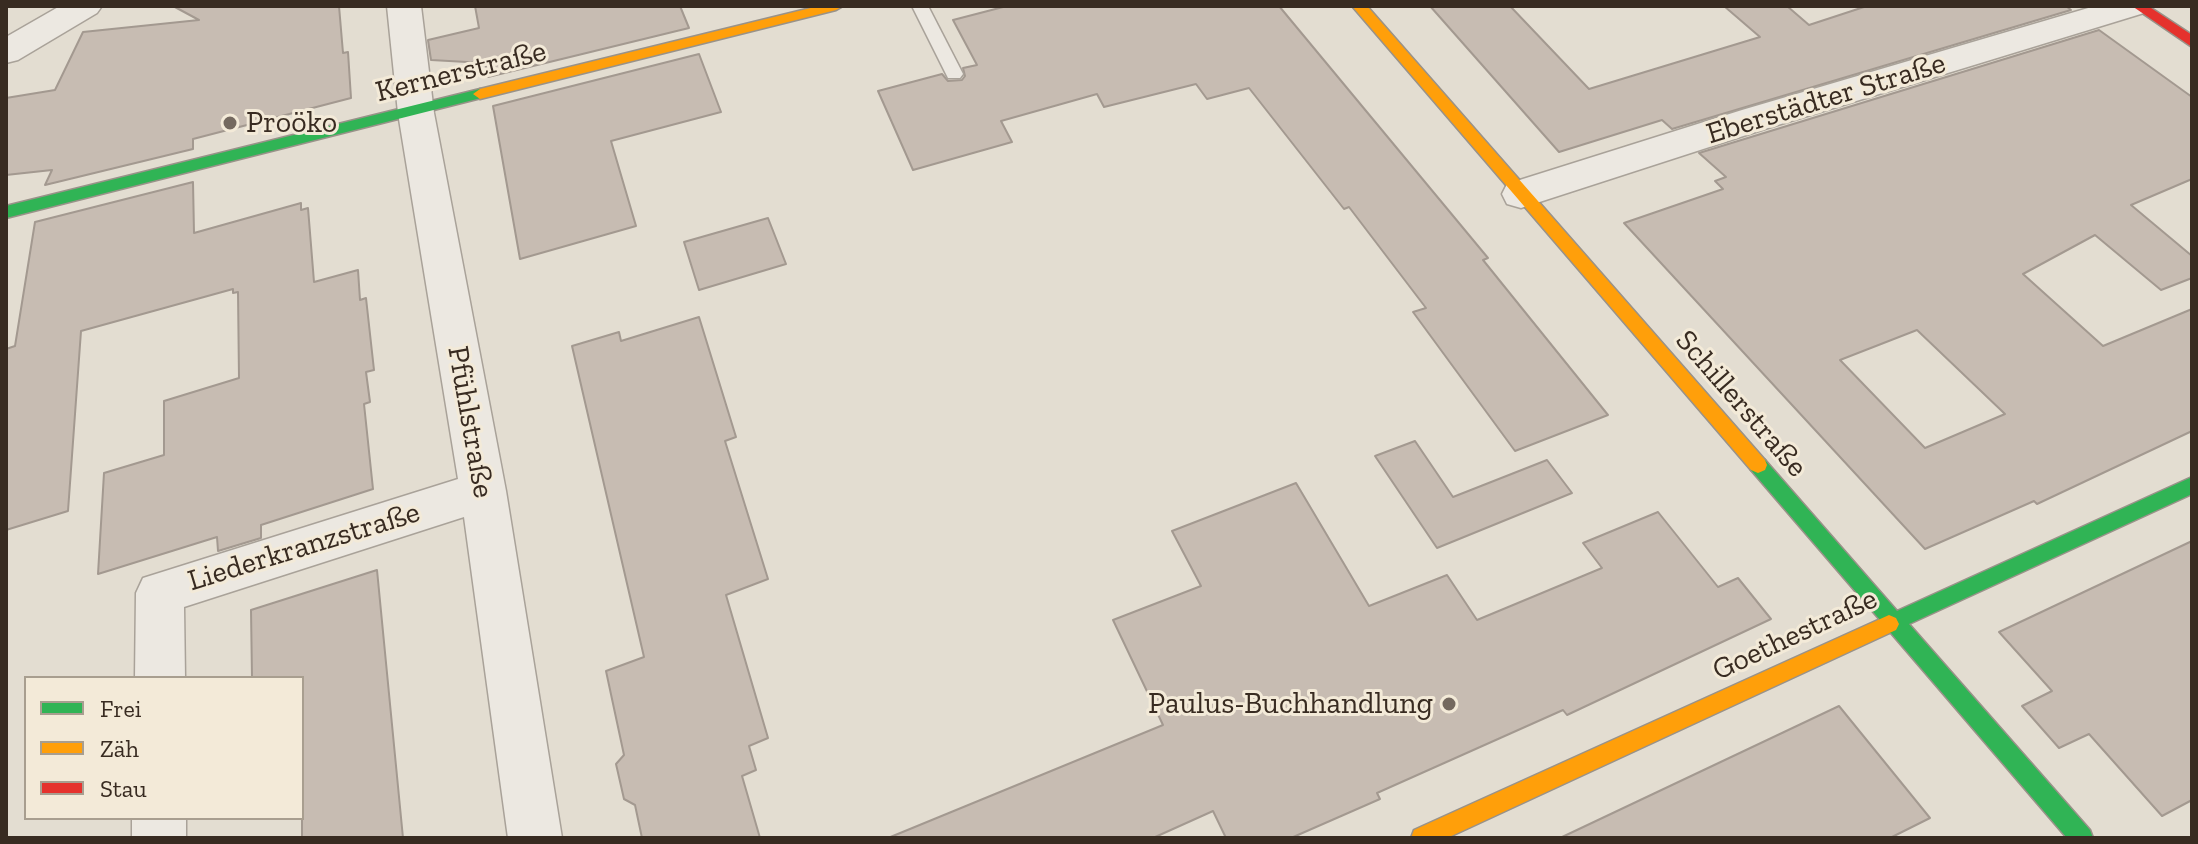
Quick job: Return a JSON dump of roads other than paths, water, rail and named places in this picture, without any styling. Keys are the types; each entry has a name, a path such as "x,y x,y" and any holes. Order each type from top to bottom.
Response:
{"street":[{"path":"6,52 85,6"},
{"name":"Pfühlstraße","path":"404,6 416,113 483,491 535,838"},
{"name":"Kernerstraße","path":"6,212 416,113 836,6"},
{"name":"Schillerstraße","path":"1359,6 2082,838"},
{"name":"Eberstädter Straße","path":"1521,194 1755,119 2132,6"},
{"path":"2139,6 2192,42"},
{"name":"Goethestraße","path":"1422,838 2192,485"},
{"name":"Liederkranzstraße","path":"160,676 160,593 483,491"}],"lane":[{"path":"920,6 954,74"}],"place":[{"name":"Proöko","path":"230,123"},
{"name":"Paulus-Buchhandlung","path":"1449,704"}]}
